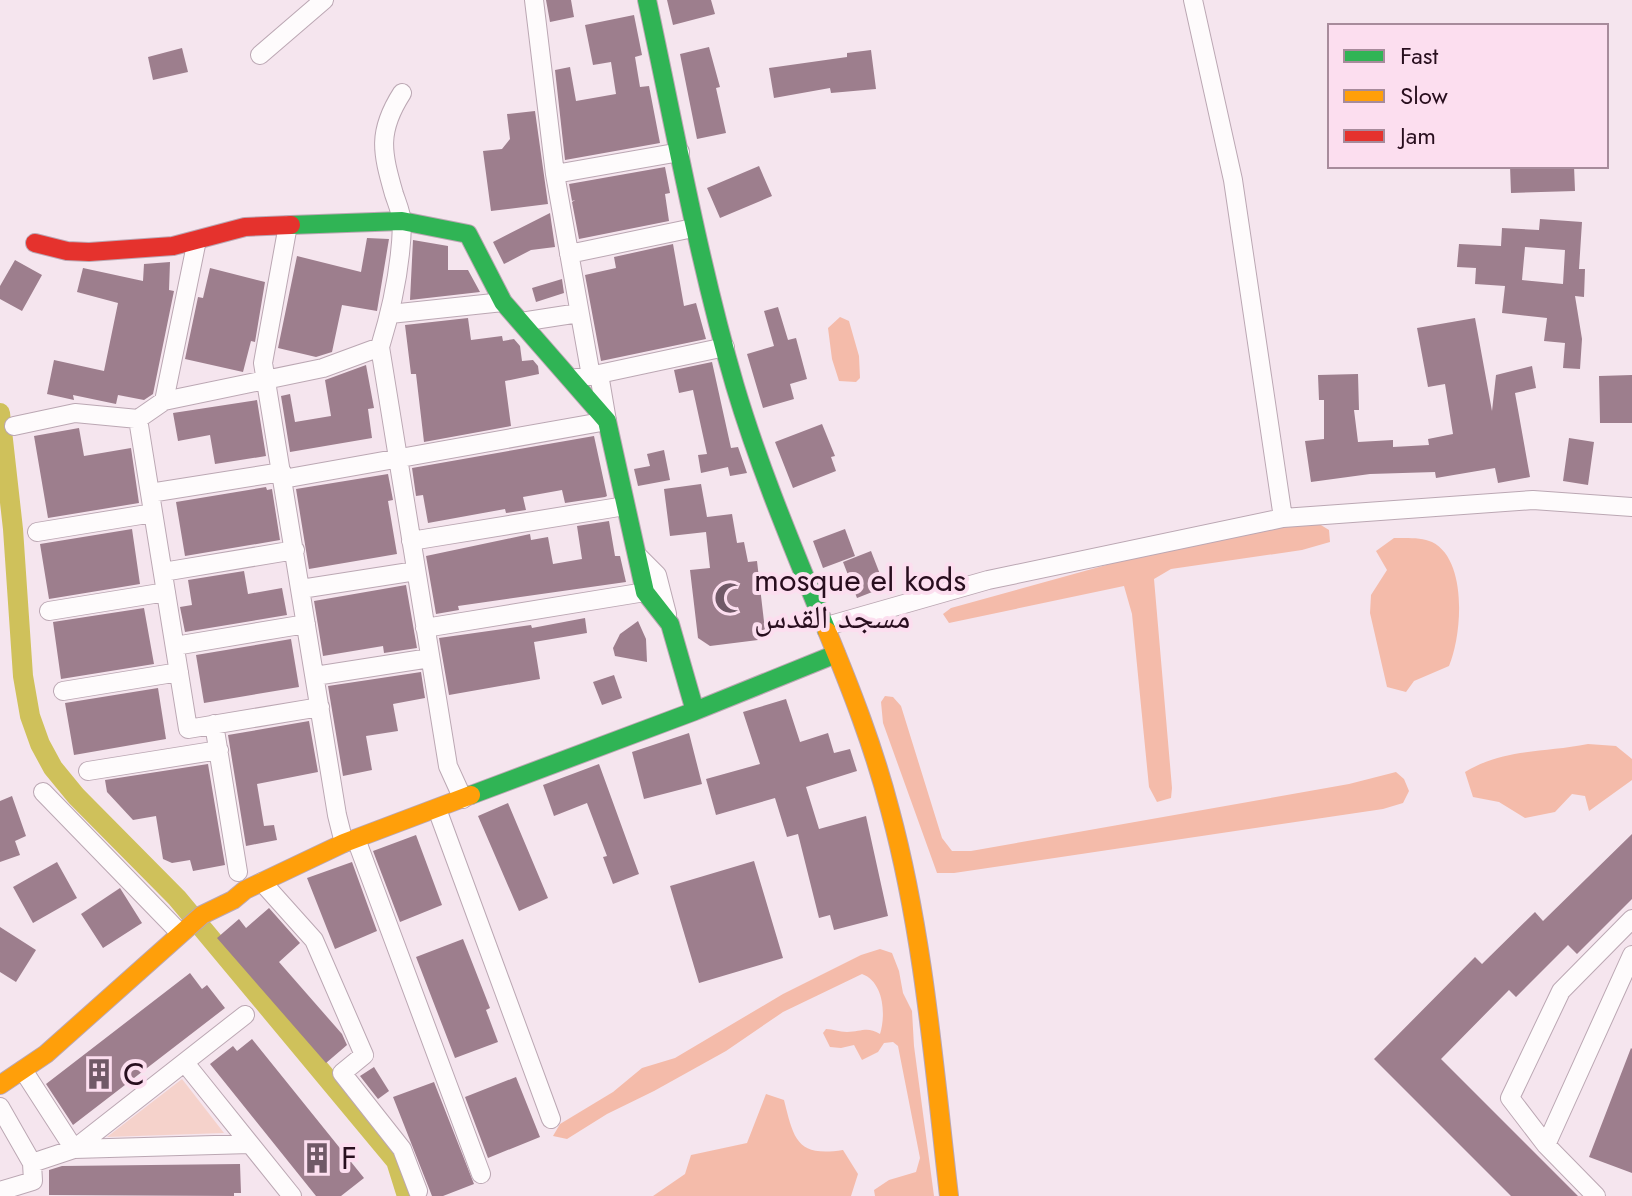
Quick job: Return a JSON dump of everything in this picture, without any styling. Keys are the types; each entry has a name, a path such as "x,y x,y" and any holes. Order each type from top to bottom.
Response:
{"main road":[{"path":"647,0 693,228 725,347 763,470 827,626 874,756 901,854 917,936 949,1196"},
{"path":"35,243 67,251 89,252 173,246 245,227 402,221 468,234 503,302 607,421 645,592 670,624 695,711"},
{"path":"0,1085 83,1023 202,915 262,882 350,841 695,711 836,654"}],"street":[{"path":"260,55 324,0"},
{"path":"150,493 398,459 607,421 579,313 555,174 534,0"},
{"path":"1193,0 1233,180 1283,518"},
{"path":"402,93 387,124 382,150 402,221 390,314 380,347 448,766 463,799"},
{"path":"555,174 680,152"},
{"path":"288,225 263,363 337,815 481,1174"},
{"path":"569,254 693,228"},
{"path":"164,401 197,240"},
{"path":"390,314 503,302"},
{"path":"521,322 579,313"},
{"path":"14,426 75,413 138,419 164,401 323,368 380,347"},
{"path":"571,379 725,347"},
{"path":"138,419 192,754"},
{"path":"827,626 988,580 1283,518 1533,500 1632,507"},
{"path":"411,541 625,506"},
{"path":"37,532 153,513"},
{"path":"163,572 295,550"},
{"path":"637,554 657,575 670,624"},
{"path":"301,589 416,571"},
{"path":"49,611 166,592"},
{"path":"425,628 645,592"},
{"path":"175,646 306,624"},
{"path":"315,676 430,658"},
{"path":"63,691 179,672"},
{"path":"188,729 320,707"},
{"path":"214,724 238,872"},
{"path":"88,771 219,750"},
{"path":"43,792 180,933"},
{"path":"437,809 551,1119"},
{"path":"262,882 314,940 364,1055 342,1073 402,1149 418,1191"},
{"path":"1596,1196 1546,1145 1510,1098 1561,991 1632,919"},
{"path":"1546,1145 1632,955"},
{"path":"74,1149 245,1015"},
{"path":"185,1063 292,1196"},
{"path":"23,1070 74,1149"},
{"path":"0,1107 32,1163 33,1181 0,1191"},
{"path":"32,1163 74,1149 250,1144"}],"shaded area":[{"path":"840,317 849,321 859,356 860,378 856,382 839,381 832,359 828,328"},
{"path":"1316,522 1329,530 1330,542 1302,550 1171,569 1154,579 1172,788 1171,798 1157,802 1149,787 1132,614 1124,586 949,623 943,614 951,608 1175,546"},
{"path":"1394,538 1428,540 1444,551 1457,581 1459,599 1457,636 1449,666 1414,681 1406,692 1387,687 1370,613 1371,595 1387,570 1376,551"},
{"path":"885,696 893,697 901,706 942,838 952,851 971,851 1349,784 1396,772 1404,779 1409,791 1403,803 1383,809 954,873 937,873 883,723 881,702"},
{"path":"1588,744 1616,746 1632,759 1632,780 1589,811 1585,796 1572,794 1555,812 1525,818 1499,802 1473,797 1465,772 1480,764 1510,755"},
{"path":"880,949 892,953 903,993 912,1011 934,1196 875,1196 874,1190 889,1180 916,1172 920,1158 898,1046 893,1042 884,1043 878,1052 862,1060 854,1045 830,1047 823,1033 826,1029 847,1032 868,1030 880,1034 882,1000 875,984 862,974 783,1012 726,1051 607,1114 567,1139 553,1136 560,1124 613,1092 642,1068 675,1058 783,994 861,955"},
{"path":"182,1079 224,1133 107,1137"},
{"path":"766,1094 784,1100 791,1126 800,1143 816,1151 843,1150 858,1174 851,1196 653,1196 685,1174 691,1155 747,1143"}],"building":[{"path":"546,0 571,0 574,17 550,22"},
{"path":"667,0 711,0 715,14 673,25"},
{"path":"634,15 642,55 635,57 640,87 649,86 660,143 565,160 555,70 570,67 576,101 616,94 611,62 593,65 585,25"},
{"path":"709,47 720,87 716,88 726,133 697,139 680,54"},
{"path":"182,48 188,72 153,80 148,57"},
{"path":"871,50 876,89 831,93 830,88 774,98 769,68 847,57 847,53"},
{"path":"535,111 548,204 491,211 483,151 502,149 510,139 507,114"},
{"path":"759,166 772,196 720,218 707,188"},
{"path":"665,167 670,193 665,194 669,221 579,239 572,202 575,200 572,201 569,184"},
{"path":"1510,168 1574,168 1575,191 1511,193"},
{"path":"550,213 555,247 531,250 504,264 493,242"},
{"path":"1540,219 1582,222 1579,269 1585,269 1584,297 1575,296 1582,339 1580,369 1563,368 1565,343 1544,341 1547,318 1502,313 1505,286 1475,284 1476,268 1457,267 1459,244 1501,246 1502,228 1539,230","holes":["1525,247 1565,250 1563,284 1522,280"]},
{"path":"367,238 389,239 377,311 342,305 332,352 316,357 278,348 297,256 361,272"},
{"path":"413,240 448,246 448,270 468,270 480,292 410,300"},
{"path":"673,244 684,306 696,303 706,339 601,361 585,275 616,268 614,257"},
{"path":"15,260 42,275 22,311 0,299 0,286"},
{"path":"170,262 169,290 174,291 153,394 144,400 118,395 116,404 73,395 74,400 47,394 54,360 104,371 118,303 77,292 83,268 143,281 144,264"},
{"path":"210,268 265,282 255,342 251,341 243,372 185,359 198,297 203,298"},
{"path":"562,279 564,293 536,302 532,288"},
{"path":"778,307 788,340 796,338 807,379 790,384 794,399 763,408 747,354 774,346 764,311"},
{"path":"468,318 471,340 502,336 503,341 514,339 520,346 522,361 533,360 539,374 505,381 511,426 424,442 416,374 411,374 405,325"},
{"path":"1475,318 1492,411 1496,375 1532,366 1536,388 1515,393 1530,477 1498,483 1495,468 1436,478 1435,472 1370,474 1311,482 1305,441 1324,439 1324,400 1319,400 1318,375 1358,374 1359,410 1354,410 1358,442 1393,440 1393,447 1429,445 1428,439 1453,434 1445,384 1428,387 1417,328"},
{"path":"712,362 731,448 738,447 747,473 730,476 728,467 701,473 698,455 707,454 693,390 679,393 674,370"},
{"path":"366,365 374,408 368,409 372,438 290,452 281,396 290,394 295,422 331,416 325,380"},
{"path":"1632,375 1632,423 1600,423 1599,376"},
{"path":"257,400 266,456 215,464 210,435 178,441 173,413"},
{"path":"822,424 835,456 831,457 836,471 793,488 775,442"},
{"path":"79,428 84,456 131,448 139,503 48,518 34,436"},
{"path":"594,436 605,497 565,503 562,490 523,497 526,510 506,513 505,509 428,523 423,495 416,496 412,468"},
{"path":"1569,438 1594,442 1588,485 1563,481"},
{"path":"664,450 670,480 638,486 634,469 650,466 647,454"},
{"path":"388,474 393,500 388,501 397,554 309,569 296,489"},
{"path":"701,484 707,517 732,514 737,543 744,542 748,562 757,561 766,639 710,646 698,638 690,570 710,568 706,532 670,536 664,489"},
{"path":"266,487 267,490 272,489 280,540 185,556 176,502"},
{"path":"609,521 615,556 620,556 626,582 458,606 459,610 436,614 426,556 530,534 531,540 548,537 553,564 582,559 577,526"},
{"path":"132,529 140,584 49,599 40,544"},
{"path":"845,529 855,556 823,568 813,541"},
{"path":"871,551 885,587 857,598 843,562"},
{"path":"244,571 248,594 282,588 287,615 185,632 180,607 192,605 188,580"},
{"path":"406,585 417,648 384,653 383,646 323,656 314,601"},
{"path":"144,608 154,664 61,679 53,622"},
{"path":"585,618 587,633 534,642 540,679 449,695 439,638 531,625 532,628"},
{"path":"638,621 646,639 647,662 615,656 613,648 620,634"},
{"path":"291,639 299,687 204,703 196,655"},
{"path":"421,672 425,698 393,704 398,731 366,736 372,770 343,776 328,686"},
{"path":"614,675 622,698 602,705 593,682"},
{"path":"158,688 166,739 74,755 65,703"},
{"path":"786,699 800,742 828,733 834,753 850,749 857,771 806,787 819,829 866,816 888,916 834,930 830,915 819,918 798,834 787,837 775,798 716,815 706,779 760,764 743,712"},
{"path":"309,721 318,772 257,784 264,826 274,825 277,840 246,846 228,735"},
{"path":"689,733 702,784 644,799 632,752"},
{"path":"208,764 225,865 193,871 190,860 172,863 163,859 156,816 133,820 107,792 105,780"},
{"path":"599,764 639,874 613,884 603,857 607,856 587,803 554,816 543,785"},
{"path":"12,796 26,836 15,841 20,855 0,862 0,801"},
{"path":"508,803 548,898 519,911 478,816"},
{"path":"1632,834 1632,899 1577,954 1568,945 1516,997 1509,990 1441,1059 1578,1196 1511,1196 1374,1059 1475,957 1482,964 1535,912 1543,921"},
{"path":"416,835 442,905 400,922 373,851"},
{"path":"754,861 783,958 699,983 670,886"},
{"path":"57,862 77,898 33,923 13,887"},
{"path":"352,862 377,931 335,949 307,878"},
{"path":"120,888 142,923 103,948 81,914"},
{"path":"269,908 300,943 279,962 342,1034 347,1045 326,1063 217,938 239,919 246,928"},
{"path":"0,927 36,950 16,982 0,972"},
{"path":"463,939 490,1008 486,1010 498,1042 455,1058 416,957"},
{"path":"190,973 202,989 207,985 225,1008 73,1125 46,1084"},
{"path":"252,1039 364,1178 341,1196 316,1196 210,1064 233,1046 237,1051"},
{"path":"1632,1049 1632,1173 1589,1157"},
{"path":"374,1067 389,1091 378,1099 360,1076"},
{"path":"516,1077 540,1137 488,1158 465,1097"},
{"path":"434,1082 474,1184 443,1196 432,1196 393,1097"},
{"path":"240,1164 241,1193 234,1193 234,1196 49,1195 49,1170 62,1166"}],"waterway":[{"path":"0,413 13,529 23,676 30,716 40,744 53,768 76,796 177,898 396,1161 407,1196"}],"traffic: fast":[{"path":"647,0 698,242 735,386 766,479 827,631"},
{"path":"291,225 402,221 468,234 503,302 607,421 645,592 670,624 695,711"},
{"path":"471,795 836,654"}],"traffic: slow":[{"path":"827,631 869,741 902,857 927,1002 949,1196"},
{"path":"0,1085 46,1054 202,915 233,900 245,890 344,843 471,795"}],"traffic: jam":[{"path":"35,243 67,251 89,252 173,246 245,227 291,225"}],"place":[{"name":"mosque el kods مسجد القدس","path":"730,598"},
{"name":"C","path":"99,1074"},
{"name":"F","path":"317,1158"}]}
